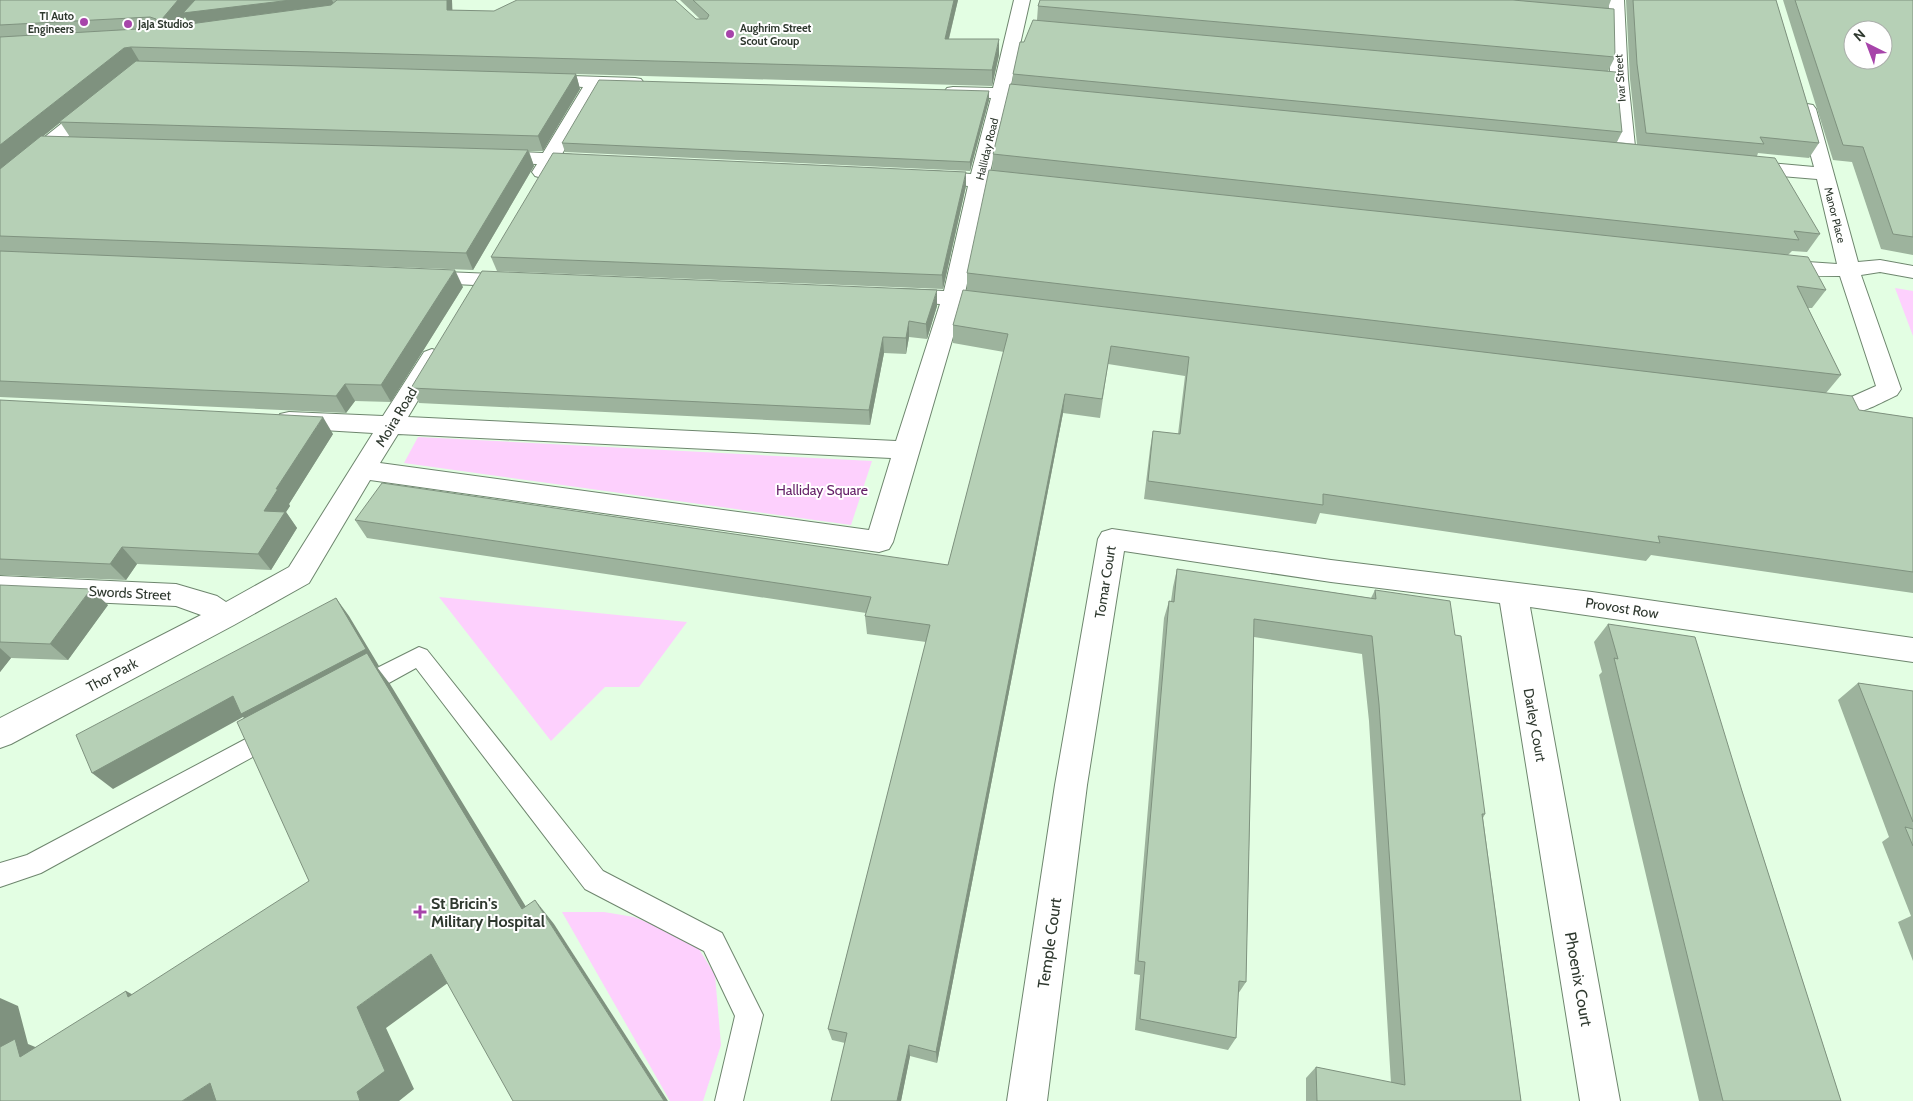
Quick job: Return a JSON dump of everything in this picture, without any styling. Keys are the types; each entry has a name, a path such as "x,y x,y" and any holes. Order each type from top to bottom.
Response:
{"street":[{"name":"Halliday Road","path":"953,298 979,179 1022,0"},
{"path":"1558,11 1617,8"},
{"name":"Ivar Street","path":"1617,8 1619,79 1627,156"},
{"path":"1016,25 1036,27"},
{"path":"1599,77 1619,79"},
{"path":"525,80 654,83"},
{"path":"534,186 595,81"},
{"path":"940,92 1000,93 1059,99"},
{"name":"Manor Place","path":"1802,92 1849,270 1888,389 1852,407 1803,401"},
{"path":"0,183 109,94"},
{"path":"48,144 78,144"},
{"path":"1608,154 1647,158"},
{"path":"481,157 610,162"},
{"path":"1726,165 1825,174"},
{"path":"909,176 979,179 1048,187"},
{"path":"467,301 492,258"},
{"path":"1757,264 1816,270 1849,270 1880,266 1913,272"},
{"path":"400,276 539,282"},
{"path":"874,295 953,298 1022,306"},
{"path":"365,470 879,542 953,298"},
{"name":"Moira Road","path":"224,617 299,575 365,470 446,334"},
{"path":"269,419 906,450"},
{"name":"Tomar Court","path":"1071,784 1112,539 1330,571"},
{"name":"Provost Row","path":"1330,571 1513,593 1913,650"},
{"name":"Swords Street","path":"0,587 176,595 207,604 224,617"},
{"name":"Darley Court","path":"1513,593 1558,856"},
{"name":"Thor Park","path":"0,734 224,617"},
{"name":"Temple Court","path":"1027,1101 1071,784"},
{"name":"Phoenix Court","path":"1558,856 1600,1101"}],"lane":[{"path":"340,699 419,656 594,880 713,942 749,1015 728,1101"},
{"path":"0,875 32,865 296,722"}],"green space":[{"path":"1895,288 1913,291 1913,336"},
{"name":"Halliday Square","path":"418,437 872,461 851,525 404,463"},
{"path":"439,597 687,622 639,687 605,687 551,741"},
{"path":"562,912 604,912 634,917 694,941 715,975 721,1045 703,1101 670,1101"}],"building":[{"path":"0,0 178,0 162,19 165,23 175,26 331,5 337,0 447,0 447,10 494,11 517,0 675,0 696,19 707,19 709,15 693,0 954,0 945,39 999,39 992,70 131,47 124,48 0,145 0,37 154,28 158,24 156,19 150,17 0,25"},
{"path":"195,0 291,0 183,13"},
{"path":"1040,0 1513,0 1614,9 1615,57 1038,6"},
{"path":"1633,0 1776,0 1819,143 1760,137 1764,144 1646,133 1637,64"},
{"path":"1795,0 1913,0 1913,237 1893,234 1863,147 1843,145"},
{"path":"1033,20 1616,72 1622,132 1013,74 1020,42 1024,42"},
{"path":"136,61 576,74 538,136 59,122"},
{"path":"599,80 989,91 970,162 562,143"},
{"path":"1010,84 1775,158 1820,234 1794,231 1799,240 993,154"},
{"path":"41,136 528,150 466,253 0,236 0,169"},
{"path":"553,153 966,172 942,275 491,257"},
{"path":"989,170 1808,257 1826,290 1797,286 1841,375 967,273"},
{"path":"0,251 455,270 381,385 345,384 336,396 0,381"},
{"path":"482,271 937,290 926,324 909,321 906,338 883,337 869,410 411,388"},
{"path":"963,290 1852,396 1859,410 1913,418 1913,572 1658,536 1660,543 1323,494 1323,505 1148,481 1153,431 1180,434 1189,357 1111,346 1102,399 1065,394 936,1052 909,1045 897,1101 831,1101 847,1033 828,1029 930,625 865,616 871,597 355,520 382,483 948,565 1008,334 953,325"},
{"path":"0,400 323,417 276,489 278,489 264,511 285,512 258,554 122,547 110,564 0,559"},
{"path":"1177,569 1376,599 1375,590 1450,601 1455,635 1461,636 1485,814 1482,814 1521,1101 1317,1101 1316,1067 1405,1085 1379,704 1372,636 1254,619 1246,982 1239,981 1236,1038 1140,1019 1145,962 1138,961 1169,601 1174,602"},
{"path":"0,585 91,589 50,644 0,642"},
{"path":"336,598 366,649 241,714 233,696 92,773 76,735"},
{"path":"1608,624 1695,637 1841,1101 1723,1101 1614,658 1618,659"},
{"path":"367,653 522,909 535,900 664,1101 513,1101 431,954 357,1007 385,1071 357,1092 360,1101 216,1101 210,1083 182,1101 0,1101 0,1047 15,1039 20,1057 126,991 128,997 309,881 237,722"},
{"path":"1858,683 1913,691 1913,822"},
{"path":"1905,827 1913,829 1913,846"}],"place":[{"name":"TI Auto Engineers","path":"84,22"},
{"name":"JaJa Studios","path":"128,24"},
{"name":"Aughrim Street Scout Group","path":"730,34"},
{"name":"St Bricin's Military Hospital","path":"420,912"}]}
